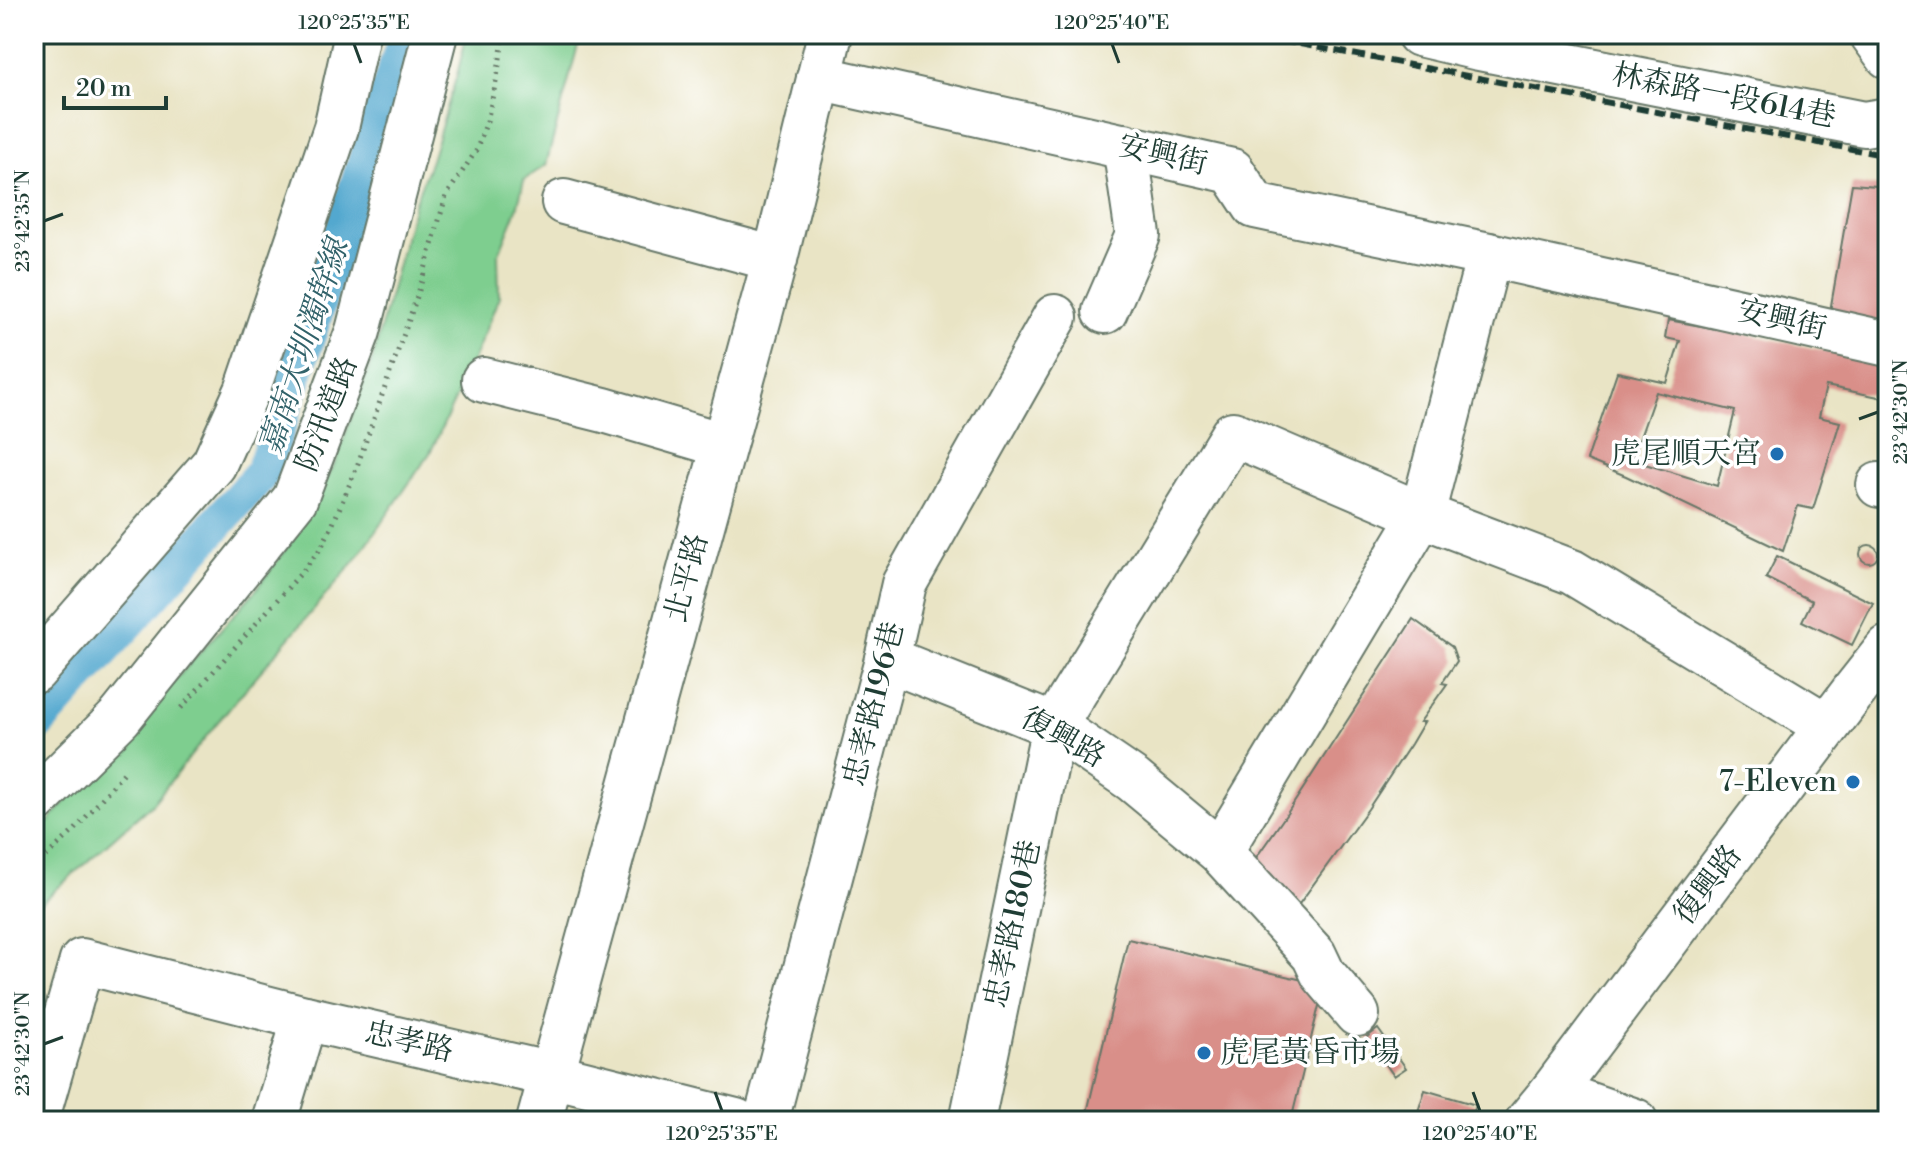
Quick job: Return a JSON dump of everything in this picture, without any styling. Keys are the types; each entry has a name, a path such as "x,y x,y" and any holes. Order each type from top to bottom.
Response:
{"street":[{"path":"34,671 214,464 247,391 336,128 357,34"},
{"name":"防汛道路","path":"34,802 120,717 295,499 358,331 435,34"},
{"name":"北平路","path":"539,1121 775,259 830,34"},
{"name":"林森路一段614巷","path":"1419,34 1864,124 1888,120"},
{"path":"1872,34 1888,56"},
{"name":"安興街","path":"819,78 1232,171 1255,206 1888,344"},
{"path":"1105,311 1138,235 1125,146"},
{"path":"564,202 775,259"},
{"path":"1220,852 1422,515 1489,255"},
{"name":"忠孝路196巷","path":"766,1121 904,584 1055,317"},
{"path":"484,380 604,410 723,445"},
{"name":"忠孝路180巷","path":"972,1121 1054,726 1233,434 1422,515"},
{"path":"1422,515 1572,572 1827,726"},
{"name":"復興路","path":"1540,1106 1827,726 1871,695 1888,648"},
{"name":"復興路","path":"887,659 1054,726 1133,780 1220,852 1314,955 1323,974 1357,1014"},
{"name":"忠孝路","path":"36,1121 82,961 736,1121"},
{"path":"274,1121 305,1018"},
{"path":"1540,1106 1635,1121"}],"green space":[{"path":"467,34 581,34 546,165 524,180 517,209 498,256 499,297 430,453 355,561 153,803 34,909 34,833 46,824 255,591 293,539 335,463 373,357 414,204 431,160"}],"building":[{"path":"1852,184 1888,187 1888,333 1828,323"},
{"path":"1668,320 1888,364 1888,399 1826,386 1819,417 1840,422 1813,509 1798,506 1783,551 1587,460 1617,372 1667,383 1680,341 1665,338","holes":["1656,392 1735,411 1717,486 1632,460"]},
{"path":"1865,545 1873,545 1878,554 1876,561 1865,563 1860,558 1860,550"},
{"path":"1777,556 1873,603 1852,645 1802,621 1812,601 1766,578"},
{"path":"1413,619 1452,647 1457,661 1442,683 1447,684 1420,722 1424,722 1411,744 1299,904 1248,869"},
{"name":"虎尾黃昏市場","path":"1128,939 1324,985 1291,1121 1085,1121"},
{"path":"1378,1029 1406,1068 1394,1076 1367,1037"},
{"path":"1425,1090 1476,1105 1471,1121 1415,1121"}],"waterway":[{"name":"嘉南大圳濁幹線","path":"34,727 263,472 407,34"}],"railway":[{"path":"1247,34 1888,156"}],"place":[{"name":"虎尾順天宮","path":"1777,454"},
{"name":"7-Eleven","path":"1853,782"},
{"name":"虎尾黃昏市場","path":"1204,1053"}]}
